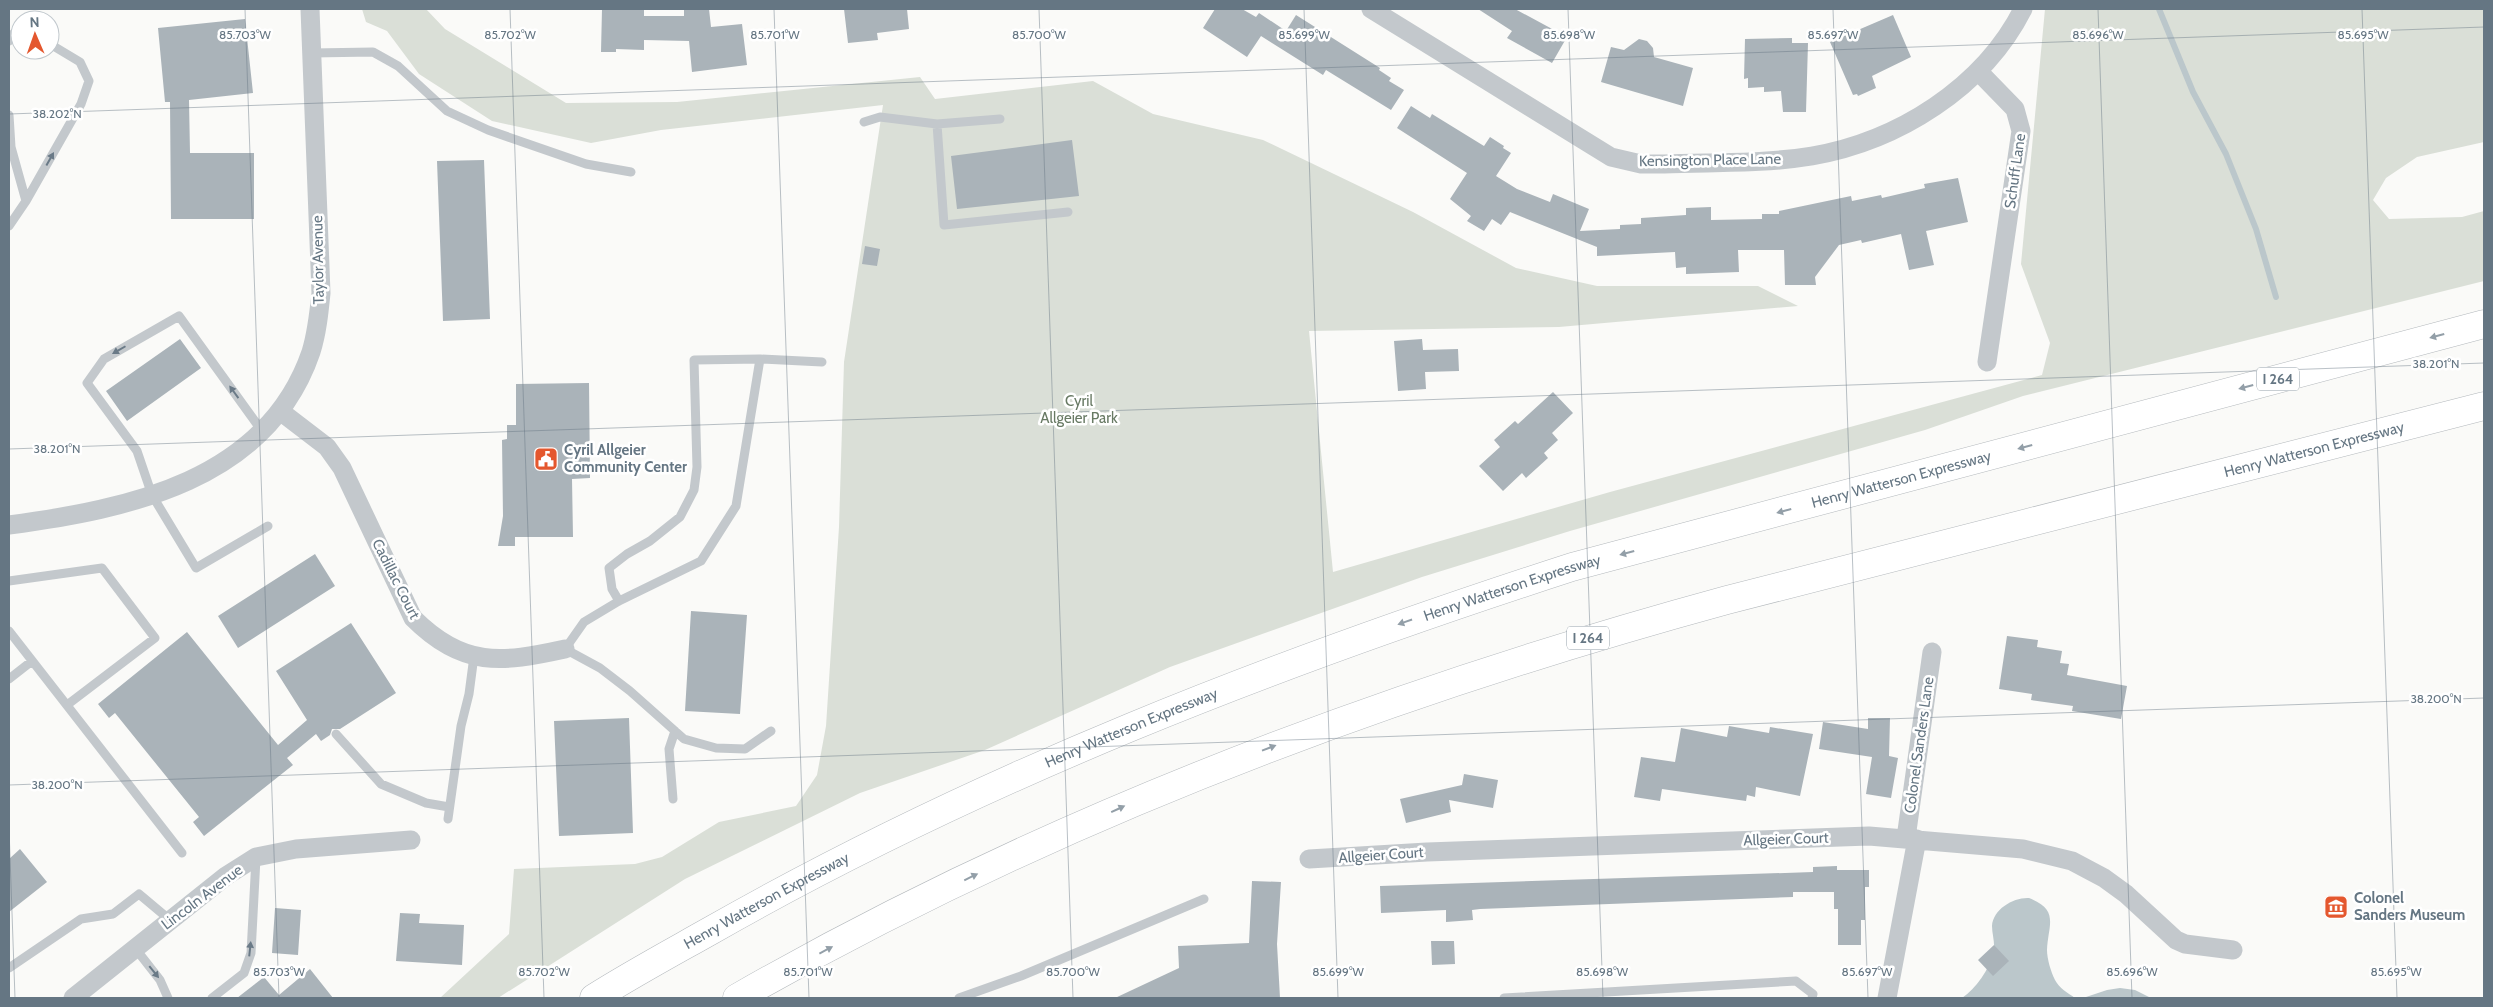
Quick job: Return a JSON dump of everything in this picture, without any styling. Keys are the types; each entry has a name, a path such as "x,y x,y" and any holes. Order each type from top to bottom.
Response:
{"highway":[{"name":"Henry Watterson Expressway","path":"594,998 831,865 955,805 1194,701 1342,645 1443,609 1572,568 2484,324"},
{"name":"Henry Watterson Expressway","path":"737,998 867,928 975,874 1135,801 1360,714 1459,680 1609,632 1726,600 2484,406"}],"street":[{"name":"Taylor Avenue","path":"9,525 66,517 124,504 209,472 230,459 262,431 280,411 296,386 310,353 317,329 321,292 310,9"},
{"name":"Kensington Place Lane","path":"1371,9 1596,149 1611,157 1641,164 1785,159 1845,148 1909,124 1956,90 1978,71"},
{"path":"1978,71 2002,43 2023,9"},
{"name":"Schuff Lane","path":"1978,71 2015,109 2022,132 1987,362"},
{"name":"Cadillac Court","path":"280,411 327,447 342,468 413,618 429,634 450,648 474,656 500,660 524,658 566,649"},
{"name":"Colonel Sanders Lane","path":"1887,998 1912,839 1932,652"},
{"name":"Allgeier Court","path":"1309,859 1427,852 1849,836 1912,839 2023,849 2072,861 2117,886 2176,940 2185,944 2233,950"},
{"name":"Lincoln Avenue","path":"73,998 226,876 256,857 296,848 412,840"}],"lane":[{"path":"9,226 26,201 81,104 88,81 80,62 60,50"},
{"path":"312,53 373,52 398,66 447,111 488,130 586,164 631,172"},
{"path":"9,115 11,147 26,201"},
{"path":"864,122 880,117 937,124 1000,119"},
{"path":"937,124 944,225 1068,212"},
{"path":"262,431 179,316 104,360 87,383 137,451 152,495 196,568 268,526"},
{"path":"760,359 736,506 701,561 619,601 584,622 566,649 600,668 643,702 684,739 708,746 745,749 771,731"},
{"path":"619,601 612,589 609,568 627,554 650,541 680,517 694,490 696,467 694,360 760,359 822,362"},
{"path":"9,581 102,568 154,638 67,705"},
{"path":"9,631 182,853"},
{"path":"448,819 474,656"},
{"path":"9,679 32,661"},
{"path":"673,799 669,749 675,731"},
{"path":"336,734 382,784 426,803 450,807"},
{"path":"212,998 244,974 251,953 256,857"},
{"path":"9,968 81,919 113,914 139,894 170,920"},
{"path":"959,998 1021,976 1204,899"},
{"path":"135,948 160,980 168,998"},
{"path":"1504,998 1796,981 1812,994 1812,998"}],"green space":[{"name":"Cyril Allgeier Park","path":"362,9 426,9 445,29 566,103 677,102 920,77 935,99 1093,81 1153,114 1263,140 1413,212 1516,268 1597,286 1758,286 1798,306 1559,327 1309,331 1333,572 1610,492 2042,375 2050,343 2021,264 2045,9 2484,9 2484,142 2417,157 2386,178 2373,200 2389,219 2462,217 2484,211 2484,281 2023,396 1925,430 1570,531 1422,577 1170,667 985,750 860,793 685,879 498,998 440,998 509,934 514,869 635,864 662,857 719,822 796,806 817,775 826,726 839,527 844,362 883,105 661,130 591,143 492,121 419,74 387,31 366,22"}],"shaded area":[{"path":"2029,898 2039,903 2049,913 2050,926 2047,950 2051,969 2059,985 2075,998 1962,998 1981,978 1991,960 1994,951 1992,926 1996,914 2011,902"},
{"path":"2120,988 2135,990 2151,998 2083,998 2107,990"}],"building":[{"path":"602,9 644,9 644,16 684,16 684,9 709,9 711,27 742,24 747,65 692,72 689,41 644,40 644,50 616,49 616,52 601,52"},
{"path":"844,9 907,9 909,29 877,33 878,40 848,43"},
{"path":"1215,9 1242,9 1256,17 1259,13 1286,31 1296,15 1380,68 1379,70 1391,78 1389,81 1404,90 1391,110 1326,70 1323,75 1261,36 1247,57 1203,28"},
{"path":"1478,9 1515,9 1567,37 1552,63 1507,38 1512,31"},
{"path":"1893,15 1911,57 1872,76 1876,88 1858,96 1857,94 1853,95 1830,42"},
{"path":"245,19 253,93 189,100 190,153 254,153 254,219 171,219 170,102 165,102 158,28"},
{"path":"1792,38 1792,43 1808,43 1806,112 1783,112 1781,91 1764,92 1764,87 1748,88 1748,78 1744,79 1745,39"},
{"path":"1639,39 1647,41 1653,48 1654,57 1693,68 1683,106 1601,82 1611,47 1624,50"},
{"path":"1411,106 1430,118 1432,114 1484,146 1490,137 1504,146 1503,148 1511,153 1496,176 1517,189 1550,202 1553,194 1589,209 1580,231 1620,229 1620,225 1641,224 1641,218 1686,215 1686,208 1711,207 1711,220 1762,219 1762,214 1779,214 1779,211 1851,196 1852,201 1881,195 1882,198 1925,188 1924,184 1958,178 1968,222 1926,231 1934,265 1909,270 1901,234 1862,243 1861,240 1839,245 1815,277 1816,285 1785,285 1784,250 1738,250 1739,272 1686,274 1686,267 1676,268 1675,252 1597,256 1597,247 1510,212 1501,225 1492,219 1484,231 1467,221 1471,216 1450,199 1467,173 1397,128"},
{"path":"1072,140 1079,196 957,209 951,156"},
{"path":"484,160 490,319 443,321 437,161"},
{"path":"865,246 880,249 877,266 862,264"},
{"path":"180,339 201,368 127,421 106,391"},
{"path":"1422,339 1423,350 1458,349 1459,371 1425,372 1426,389 1398,391 1394,341"},
{"name":"Cyril Allgeier Community Center","path":"589,383 590,478 572,479 573,537 515,537 515,546 498,546 503,516 502,440 507,439 507,425 516,425 516,384"},
{"path":"1553,392 1573,413 1552,433 1558,440 1544,453 1548,458 1526,478 1522,473 1503,491 1479,466 1500,447 1494,440 1515,421 1518,424"},
{"path":"315,554 335,586 238,648 218,616"},
{"path":"691,611 747,615 740,714 685,711"},
{"path":"351,623 396,693 340,729 332,729 330,735 321,741 316,734 287,758 293,765 204,836 193,822 199,817 115,713 109,718 98,704 187,632 278,745 307,720 276,671"},
{"path":"2007,636 2038,640 2037,647 2062,651 2060,663 2069,664 2067,675 2127,686 2121,719 2072,711 2073,706 2031,700 2032,694 1999,689"},
{"path":"629,718 633,833 559,836 554,721"},
{"path":"1868,718 1890,718 1889,756 1898,758 1891,798 1866,794 1872,757 1819,749 1823,722 1868,729"},
{"path":"1729,726 1769,733 1770,727 1813,734 1800,796 1756,787 1755,797 1747,795 1746,801 1662,789 1660,801 1634,797 1641,757 1675,762 1681,728 1727,737"},
{"path":"1464,774 1498,780 1493,808 1449,800 1451,812 1406,823 1400,799 1462,785"},
{"path":"20,849 47,882 9,912 9,859"},
{"path":"1837,866 1837,870 1869,870 1869,887 1865,887 1865,920 1861,920 1861,945 1838,945 1838,909 1834,909 1834,892 1793,892 1793,897 1480,909 1472,910 1473,920 1446,922 1446,910 1381,913 1380,886 1813,872 1813,867"},
{"path":"1252,881 1281,882 1277,944 1280,998 1115,998 1179,968 1178,946 1249,943"},
{"path":"275,908 301,910 298,955 272,953"},
{"path":"400,913 420,914 419,923 464,925 462,965 396,961"},
{"path":"1431,941 1454,941 1455,964 1432,965"},
{"path":"1994,945 2009,961 1993,976 1978,960"},
{"path":"310,969 333,998 237,998 264,977 279,995"}],"waterway":[{"path":"2159,9 2193,92 2226,154 2256,229 2276,297"}],"place":[{"name":"Cyril Allgeier Community Center","path":"546,459"},
{"name":"Colonel Sanders Museum","path":"2336,907"}]}
